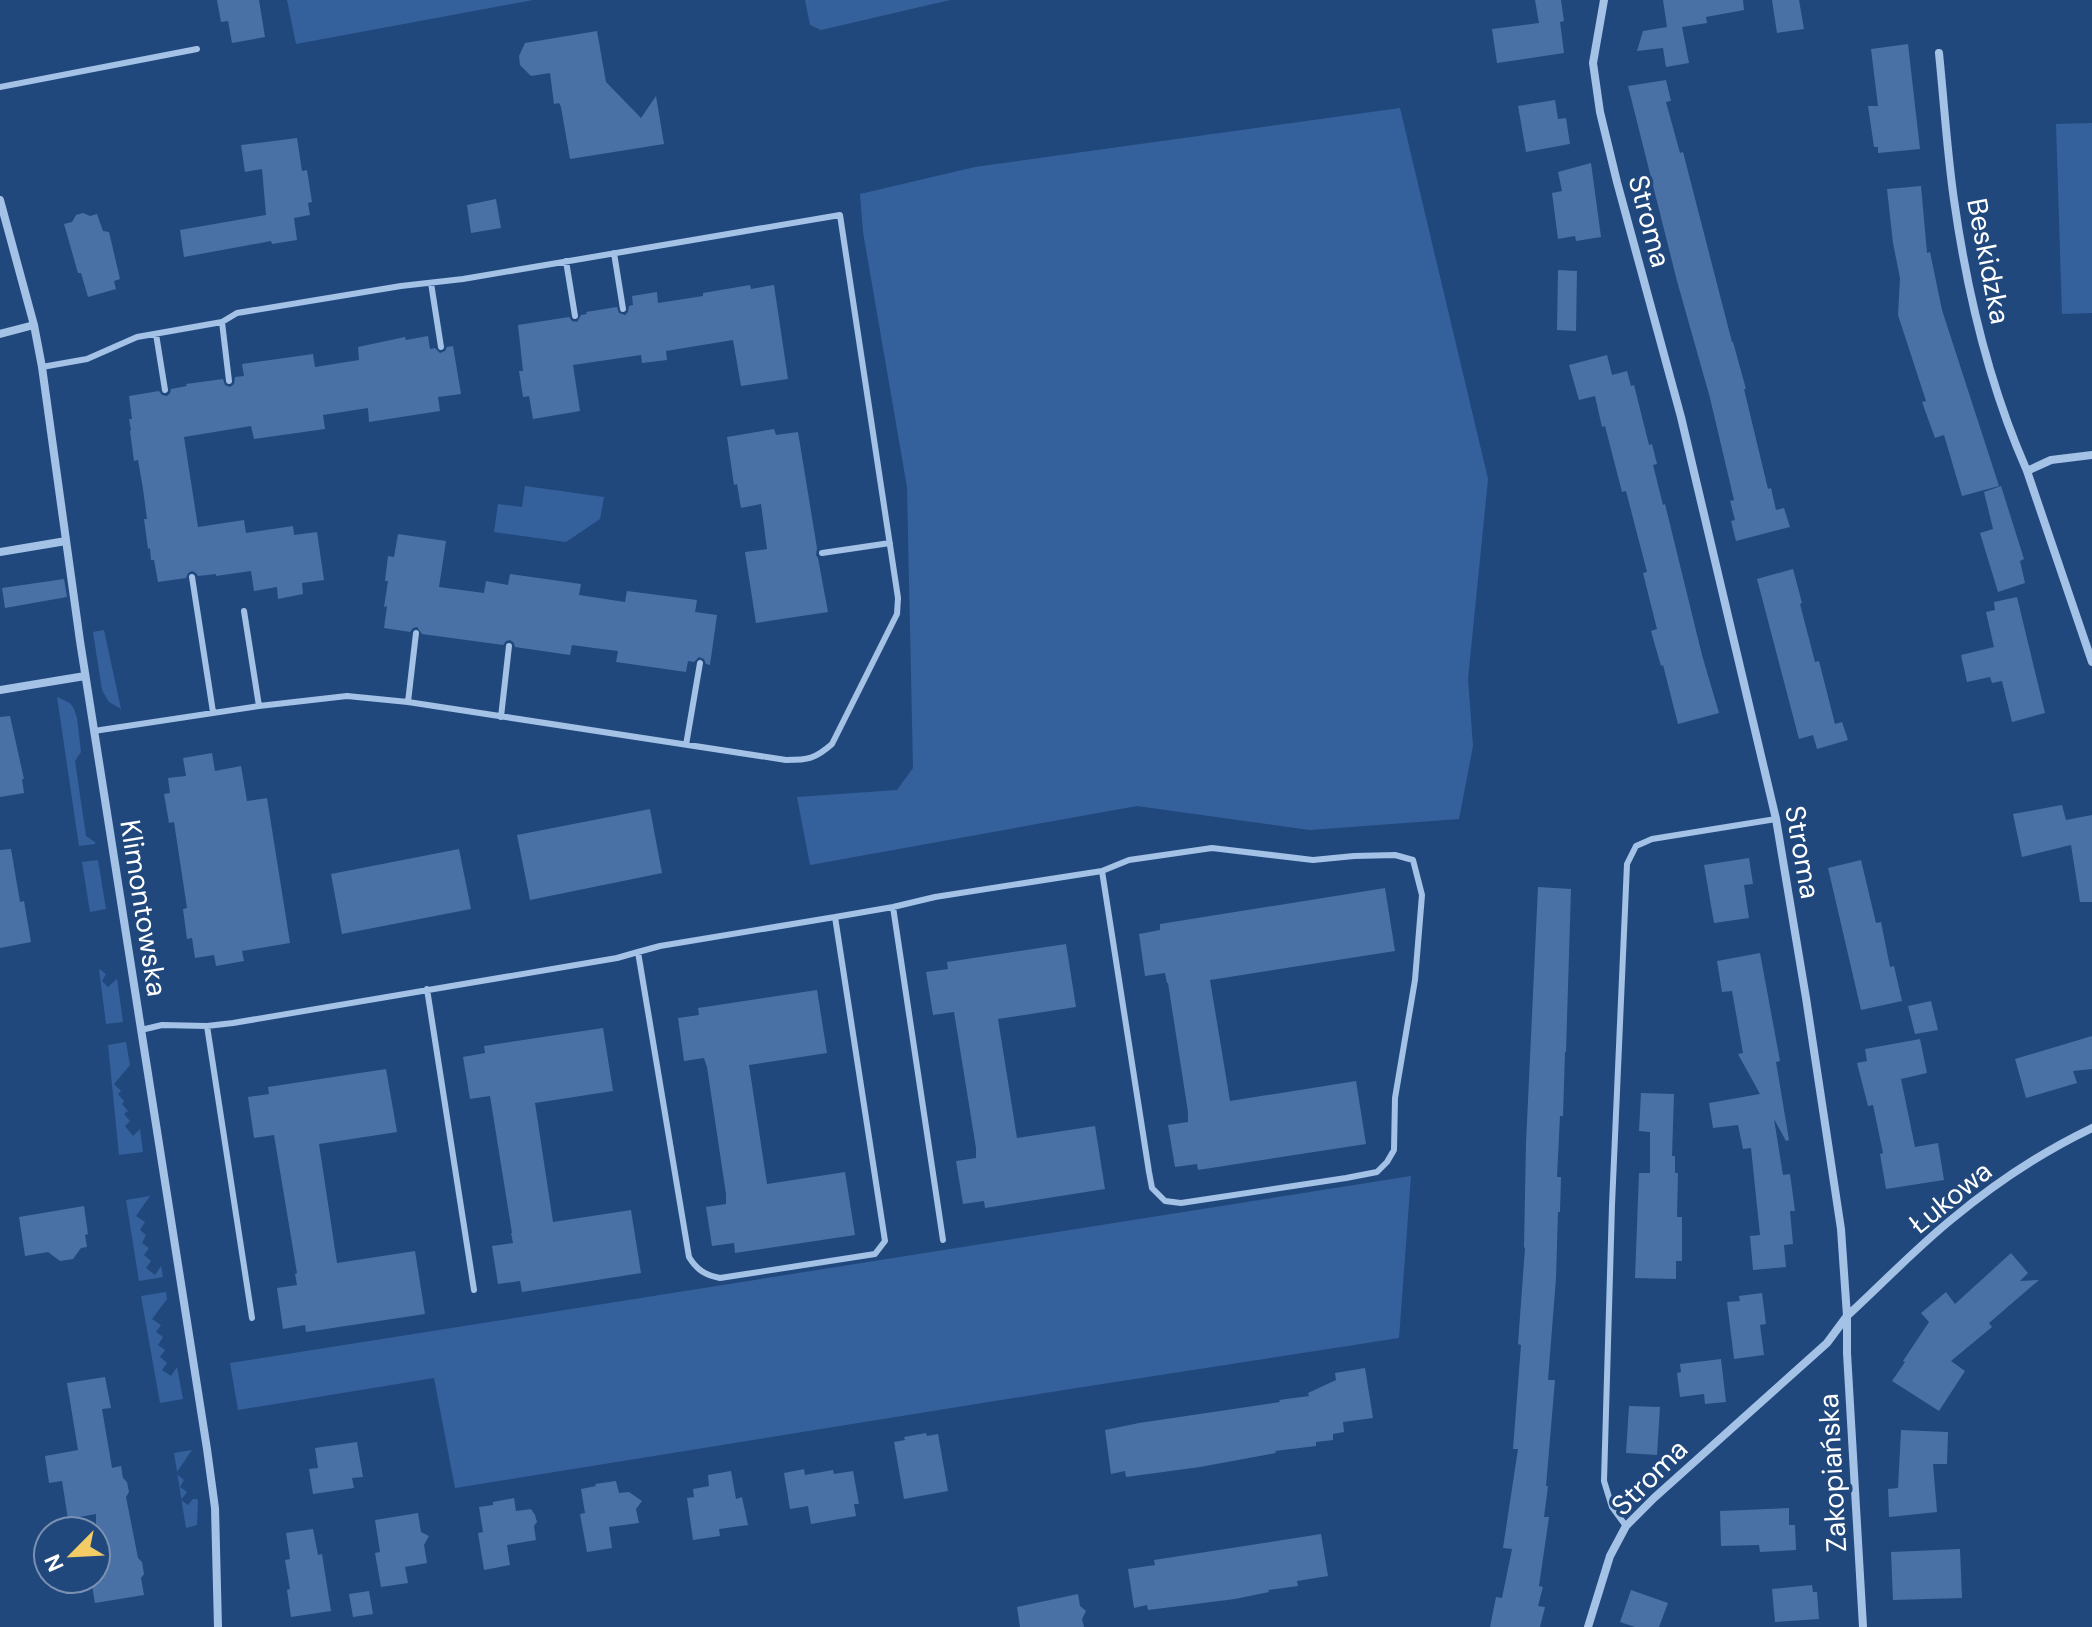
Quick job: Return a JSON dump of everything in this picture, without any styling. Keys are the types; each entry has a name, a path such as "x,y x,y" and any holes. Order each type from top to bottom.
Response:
{"street":[{"name":"Stroma","path":"1588,1627 1610,1556 1626,1526 1827,1343 1847,1316 1841,1229 1776,819 1681,417 1600,112 1593,63 1604,0"},
{"name":"Beskidzka","path":"1939,53 1954,199 1976,324 2013,441 2027,471 2092,662"},
{"name":"Klimontowska","path":"0,200 34,325 42,367 85,676 215,1508 218,1627"},
{"path":"0,334 34,325"},
{"path":"2027,471 2051,460 2092,455"},
{"path":"0,552 66,541"},
{"path":"0,690 85,676"},
{"name":"Łukowa","path":"1847,1316 1952,1219 2009,1177 2060,1144 2092,1128"},
{"name":"Zakopiańska","path":"1847,1316 1863,1627"}],"lane":[{"path":"0,87 197,49"},
{"path":"42,367 87,359 137,337 222,322 237,313 840,215 898,598 897,614 832,744 820,755 807,760 786,760 408,702 347,696 213,712 94,731"},
{"path":"614,253 623,309"},
{"path":"566,261 575,316"},
{"path":"431,283 441,347"},
{"path":"222,322 229,381"},
{"path":"156,334 165,390"},
{"path":"822,553 890,543"},
{"path":"192,577 213,712"},
{"path":"244,611 259,706"},
{"path":"408,702 416,633"},
{"path":"501,717 509,646"},
{"path":"686,745 700,663"},
{"path":"1626,1526 1612,1507 1604,1481 1627,864 1636,846 1652,839 1776,819"},
{"path":"141,1030 162,1025 207,1026 617,958 660,946 1102,871 1129,860 1212,848 1313,860 1395,855 1413,860 1422,895 1415,980 1395,1098 1394,1150 1377,1172 1181,1203 1165,1201 1152,1188 1102,871"},
{"path":"893,907 943,1240"},
{"path":"638,952 689,1257 696,1268 708,1276 720,1278 875,1254 885,1241 835,917"},
{"path":"427,989 474,1290"},
{"path":"207,1026 252,1318"}],"shaded area":[{"path":"287,0 533,0 296,44"},
{"path":"805,0 950,0 821,30 810,25"},
{"path":"1400,108 1488,479 1468,679 1473,746 1459,819 1310,830 1137,806 810,865 797,797 897,790 913,768 907,487 863,232 860,194 975,167"},
{"path":"2092,123 2092,313 2062,314 2056,124"},
{"path":"525,486 604,497 600,519 566,542 494,532 498,504 522,507"},
{"path":"104,630 121,709 109,702 102,690 93,632"},
{"path":"57,697 70,703 77,718 81,752 75,761 86,836 95,844 79,846"},
{"path":"98,860 106,909 90,912 82,862"},
{"path":"99,969 106,974 102,981 108,987 117,979 123,1022 106,1024"},
{"path":"126,1042 130,1065 114,1084 121,1091 118,1094 128,1111 124,1114 130,1121 125,1126 133,1136 140,1129 143,1152 119,1155 108,1045"},
{"path":"1411,1176 1399,1338 455,1488 434,1378 238,1410 230,1363"},
{"path":"150,1196 136,1216 145,1222 140,1230 146,1235 142,1243 149,1248 144,1255 151,1261 146,1268 155,1275 161,1266 163,1277 139,1281 126,1200"},
{"path":"166,1292 167,1299 152,1319 161,1325 156,1332 163,1337 158,1345 165,1350 160,1357 167,1363 162,1370 171,1376 177,1367 183,1399 160,1403 141,1296"},
{"path":"192,1450 177,1472 174,1453"},
{"path":"177,1472 184,1480 180,1487 187,1492 181,1499"},
{"path":"197,1499 197,1525 186,1528 182,1500 188,1505"}],"building":[{"path":"217,0 259,0 265,37 232,43 228,21 221,22"},
{"path":"1535,0 1561,0 1564,53 1497,63 1492,29 1539,23"},
{"path":"1663,0 1743,0 1744,10 1706,17 1707,23 1682,27 1689,63 1666,67 1663,48 1637,51 1643,31 1667,27"},
{"path":"1772,0 1799,0 1804,29 1777,33"},
{"path":"597,31 606,82 641,118 656,96 664,144 570,159 561,107 559,103 554,104 550,73 531,76 520,65 519,56 525,43"},
{"path":"1908,44 1920,149 1878,153 1878,147 1874,147 1868,106 1878,106 1871,49"},
{"path":"1666,80 1671,101 1666,102 1680,153 1683,152 1746,389 1768,489 1771,488 1776,510 1784,508 1790,527 1736,541 1730,501 1734,500 1710,398 1628,86"},
{"path":"1555,100 1558,119 1566,118 1570,144 1526,152 1518,106"},
{"path":"297,138 302,171 307,170 312,202 308,203 310,215 294,218 297,240 272,244 271,241 184,257 180,230 266,215 262,169 245,172 241,145"},
{"path":"1591,163 1601,237 1576,241 1575,236 1558,239 1552,193 1562,191 1558,172"},
{"path":"1921,186 1927,253 1930,252 1942,310 1999,486 1962,496 1944,435 1935,438 1922,402 1926,401 1898,315 1900,278 1887,189"},
{"path":"496,199 501,228 471,233 467,205"},
{"path":"83,213 90,216 97,214 103,231 109,232 120,279 114,281 116,289 88,297 64,224"},
{"path":"1558,270 1577,271 1576,331 1557,330"},
{"path":"750,285 751,289 774,285 788,379 741,386 733,340 666,351 667,360 642,363 641,355 573,365 580,411 533,419 529,396 523,397 518,325 569,317 577,322 586,312 617,307 619,313 625,315 629,306 633,305 632,296 657,292 658,303"},
{"path":"428,336 430,349 435,348 440,353 453,346 461,394 438,397 440,411 369,422 368,408 323,415 325,429 254,439 251,426 184,437 198,527 244,520 246,533 293,526 294,535 317,532 324,580 302,583 303,594 278,599 277,587 254,591 251,571 198,576 192,571 186,578 158,582 154,560 151,560 148,549 138,460 134,461 129,396 159,391 167,396 171,389 186,384 223,379 225,385 230,387 235,377 244,376 242,364 313,354 315,367 359,360 358,347 405,337 406,340"},
{"path":"1607,355 1612,375 1627,371 1631,386 1634,385 1649,445 1652,444 1657,464 1653,465 1719,713 1678,724 1651,631 1657,629 1643,573 1647,572 1626,491 1622,492 1595,396 1579,400 1569,365"},
{"path":"774,429 776,435 798,432 816,555 828,612 756,623 745,552 767,549 761,504 741,508 737,484 734,485 727,437"},
{"path":"2001,486 2024,559 2020,561 2025,583 1998,592 1980,533 1993,529 1984,492"},
{"path":"398,534 446,541 439,587 484,593 486,581 508,585 510,574 581,584 579,595 625,602 627,591 697,600 695,612 717,615 710,665 699,657 694,662 688,661 686,672 616,662 618,651 572,645 570,655 515,647 510,640 503,645 422,634 417,627 410,632 384,628 388,556 394,557"},
{"path":"1793,569 1815,662 1819,661 1835,724 1842,722 1848,740 1817,749 1813,735 1799,739 1757,579"},
{"path":"64,579 67,597 5,608 2,588"},
{"path":"2017,597 2045,713 2012,722 2002,681 1992,683 1990,677 1967,682 1961,655 1994,647 1986,612 1995,610 1994,602"},
{"path":"10,716 24,779 24,793 0,797 0,717"},
{"path":"212,753 215,771 241,766 247,801 267,798 290,943 242,951 244,961 216,966 214,955 195,958 192,938 187,939 183,909 187,908 174,822 169,823 164,794 170,793 168,778 186,776 183,758"},
{"path":"2062,805 2066,820 2092,815 2092,902 2080,902 2071,845 2022,857 2013,814"},
{"path":"650,809 662,873 530,900 517,835"},
{"path":"11,849 31,942 0,948 0,850"},
{"path":"459,849 471,909 342,934 331,874"},
{"path":"1749,858 1753,884 1744,885 1749,918 1714,923 1704,865"},
{"path":"1861,860 1876,923 1881,922 1890,967 1894,966 1902,1001 1861,1010 1828,868"},
{"path":"1538,887 1571,889 1563,1116 1560,1116 1557,1177 1561,1177 1560,1212 1548,1380 1555,1380 1544,1517 1549,1517 1539,1586 1543,1587 1538,1606 1545,1607 1540,1627 1490,1627 1496,1597 1502,1598 1512,1549 1503,1548 1518,1449 1513,1449 1521,1345 1518,1344 1525,1248 1526,1143"},
{"path":"1385,888 1395,951 1210,980 1230,1101 1356,1081 1366,1144 1198,1170 1197,1164 1175,1167 1168,1125 1188,1122 1188,1112 1168,983 1165,973 1145,976 1139,934 1160,930 1160,924"},
{"path":"1066,944 1076,1007 998,1019 1017,1138 1095,1126 1105,1189 985,1208 984,1201 963,1204 956,1161 976,1158 976,1148 954,1012 933,1015 926,972 948,969 947,962"},
{"path":"1760,953 1780,1061 1776,1062 1789,1140 1786,1141 1774,1119 1783,1175 1790,1174 1795,1211 1790,1211 1793,1244 1784,1245 1786,1267 1753,1270 1750,1236 1760,1235 1751,1148 1743,1149 1738,1125 1713,1128 1709,1103 1760,1094 1738,1054 1743,1053 1732,991 1722,992 1717,961"},
{"path":"817,990 827,1053 749,1065 767,1184 845,1172 855,1235 735,1253 734,1243 712,1246 706,1207 726,1204 726,1194 707,1067 704,1058 684,1061 678,1018 699,1015 698,1008"},
{"path":"1931,1001 1938,1030 1915,1034 1908,1006"},
{"path":"603,1028 613,1091 535,1103 553,1222 631,1210 641,1273 522,1292 520,1281 498,1284 492,1246 513,1243 512,1233 490,1096 470,1099 463,1057 485,1053 484,1046"},
{"path":"2092,1036 2092,1069 2073,1071 2077,1083 2026,1098 2015,1059"},
{"path":"1920,1039 1927,1073 1901,1079 1915,1147 1938,1143 1944,1180 1886,1189 1880,1154 1883,1153 1873,1105 1868,1106 1857,1063 1867,1061 1865,1049"},
{"path":"386,1069 397,1132 319,1144 337,1263 415,1251 425,1314 306,1332 305,1325 283,1329 277,1288 297,1285 297,1273 274,1135 254,1138 248,1097 269,1094 268,1087"},
{"path":"1641,1093 1674,1094 1672,1156 1675,1156 1675,1173 1678,1173 1677,1217 1682,1217 1682,1261 1676,1261 1676,1279 1635,1278 1639,1173 1650,1173 1650,1132 1639,1131"},
{"path":"84,1206 87,1247 81,1248 73,1259 60,1261 48,1252 25,1256 19,1217"},
{"path":"2011,1253 2028,1273 2020,1281 2039,1280 1989,1323 1992,1327 1951,1361 1965,1371 1939,1411 1892,1381 1929,1322 1921,1313 1946,1292 1955,1304"},
{"path":"1762,1293 1766,1324 1760,1325 1764,1355 1734,1359 1727,1302 1740,1301 1739,1296"},
{"path":"1721,1359 1726,1402 1705,1404 1704,1394 1680,1397 1677,1373 1681,1372 1680,1364"},
{"path":"1365,1368 1373,1418 1343,1422 1344,1432 1333,1434 1333,1440 1316,1442 1316,1446 1200,1467 1126,1477 1125,1471 1111,1474 1105,1430 1309,1396 1308,1393 1336,1380 1335,1373"},
{"path":"105,1377 111,1408 102,1409 112,1468 121,1466 127,1482 129,1492 126,1497 138,1558 142,1562 144,1595 95,1603 94,1595 112,1595 112,1515 67,1515 62,1481 49,1483 45,1456 78,1450 67,1383"},
{"path":"1629,1406 1660,1407 1657,1455 1626,1453"},
{"path":"1901,1430 1948,1432 1947,1464 1933,1464 1937,1512 1889,1517 1888,1489 1898,1488"},
{"path":"926,1433 927,1436 938,1434 948,1491 904,1499 894,1442"},
{"path":"357,1442 363,1477 352,1478 354,1488 313,1494 309,1469 318,1468 315,1448"},
{"path":"804,1469 805,1475 833,1470 834,1474 853,1471 859,1504 854,1504 856,1516 811,1524 808,1506 790,1509 784,1473"},
{"path":"731,1471 736,1499 742,1497 748,1525 719,1529 720,1536 693,1540 687,1498 694,1497 693,1489 709,1486 708,1475"},
{"path":"616,1481 619,1493 629,1492 642,1501 636,1509 639,1523 609,1527 612,1548 587,1552 580,1514 585,1513 581,1489"},
{"path":"514,1498 516,1511 531,1509 535,1515 536,1540 507,1545 510,1565 484,1570 478,1533 483,1532 479,1507"},
{"path":"1789,1508 1789,1525 1795,1525 1796,1550 1760,1552 1759,1545 1721,1546 1720,1511"},
{"path":"418,1513 421,1532 429,1536 424,1545 427,1563 405,1567 408,1583 381,1587 375,1553 380,1552 375,1520"},
{"path":"313,1529 318,1555 322,1554 331,1611 291,1617 285,1560 290,1559 286,1533"},
{"path":"1321,1534 1328,1576 1297,1581 1298,1586 1235,1599 1148,1610 1147,1605 1134,1608 1128,1569 1155,1565 1154,1560"},
{"path":"1960,1549 1962,1598 1893,1600 1891,1552"},
{"path":"1812,1585 1813,1592 1817,1592 1819,1619 1775,1622 1772,1589"},
{"path":"1631,1590 1668,1603 1659,1627 1635,1627 1620,1622"},
{"path":"369,1591 373,1614 353,1617 349,1594"},
{"path":"1078,1594 1080,1606 1086,1611 1082,1619 1084,1627 1020,1627 1017,1607"}]}
